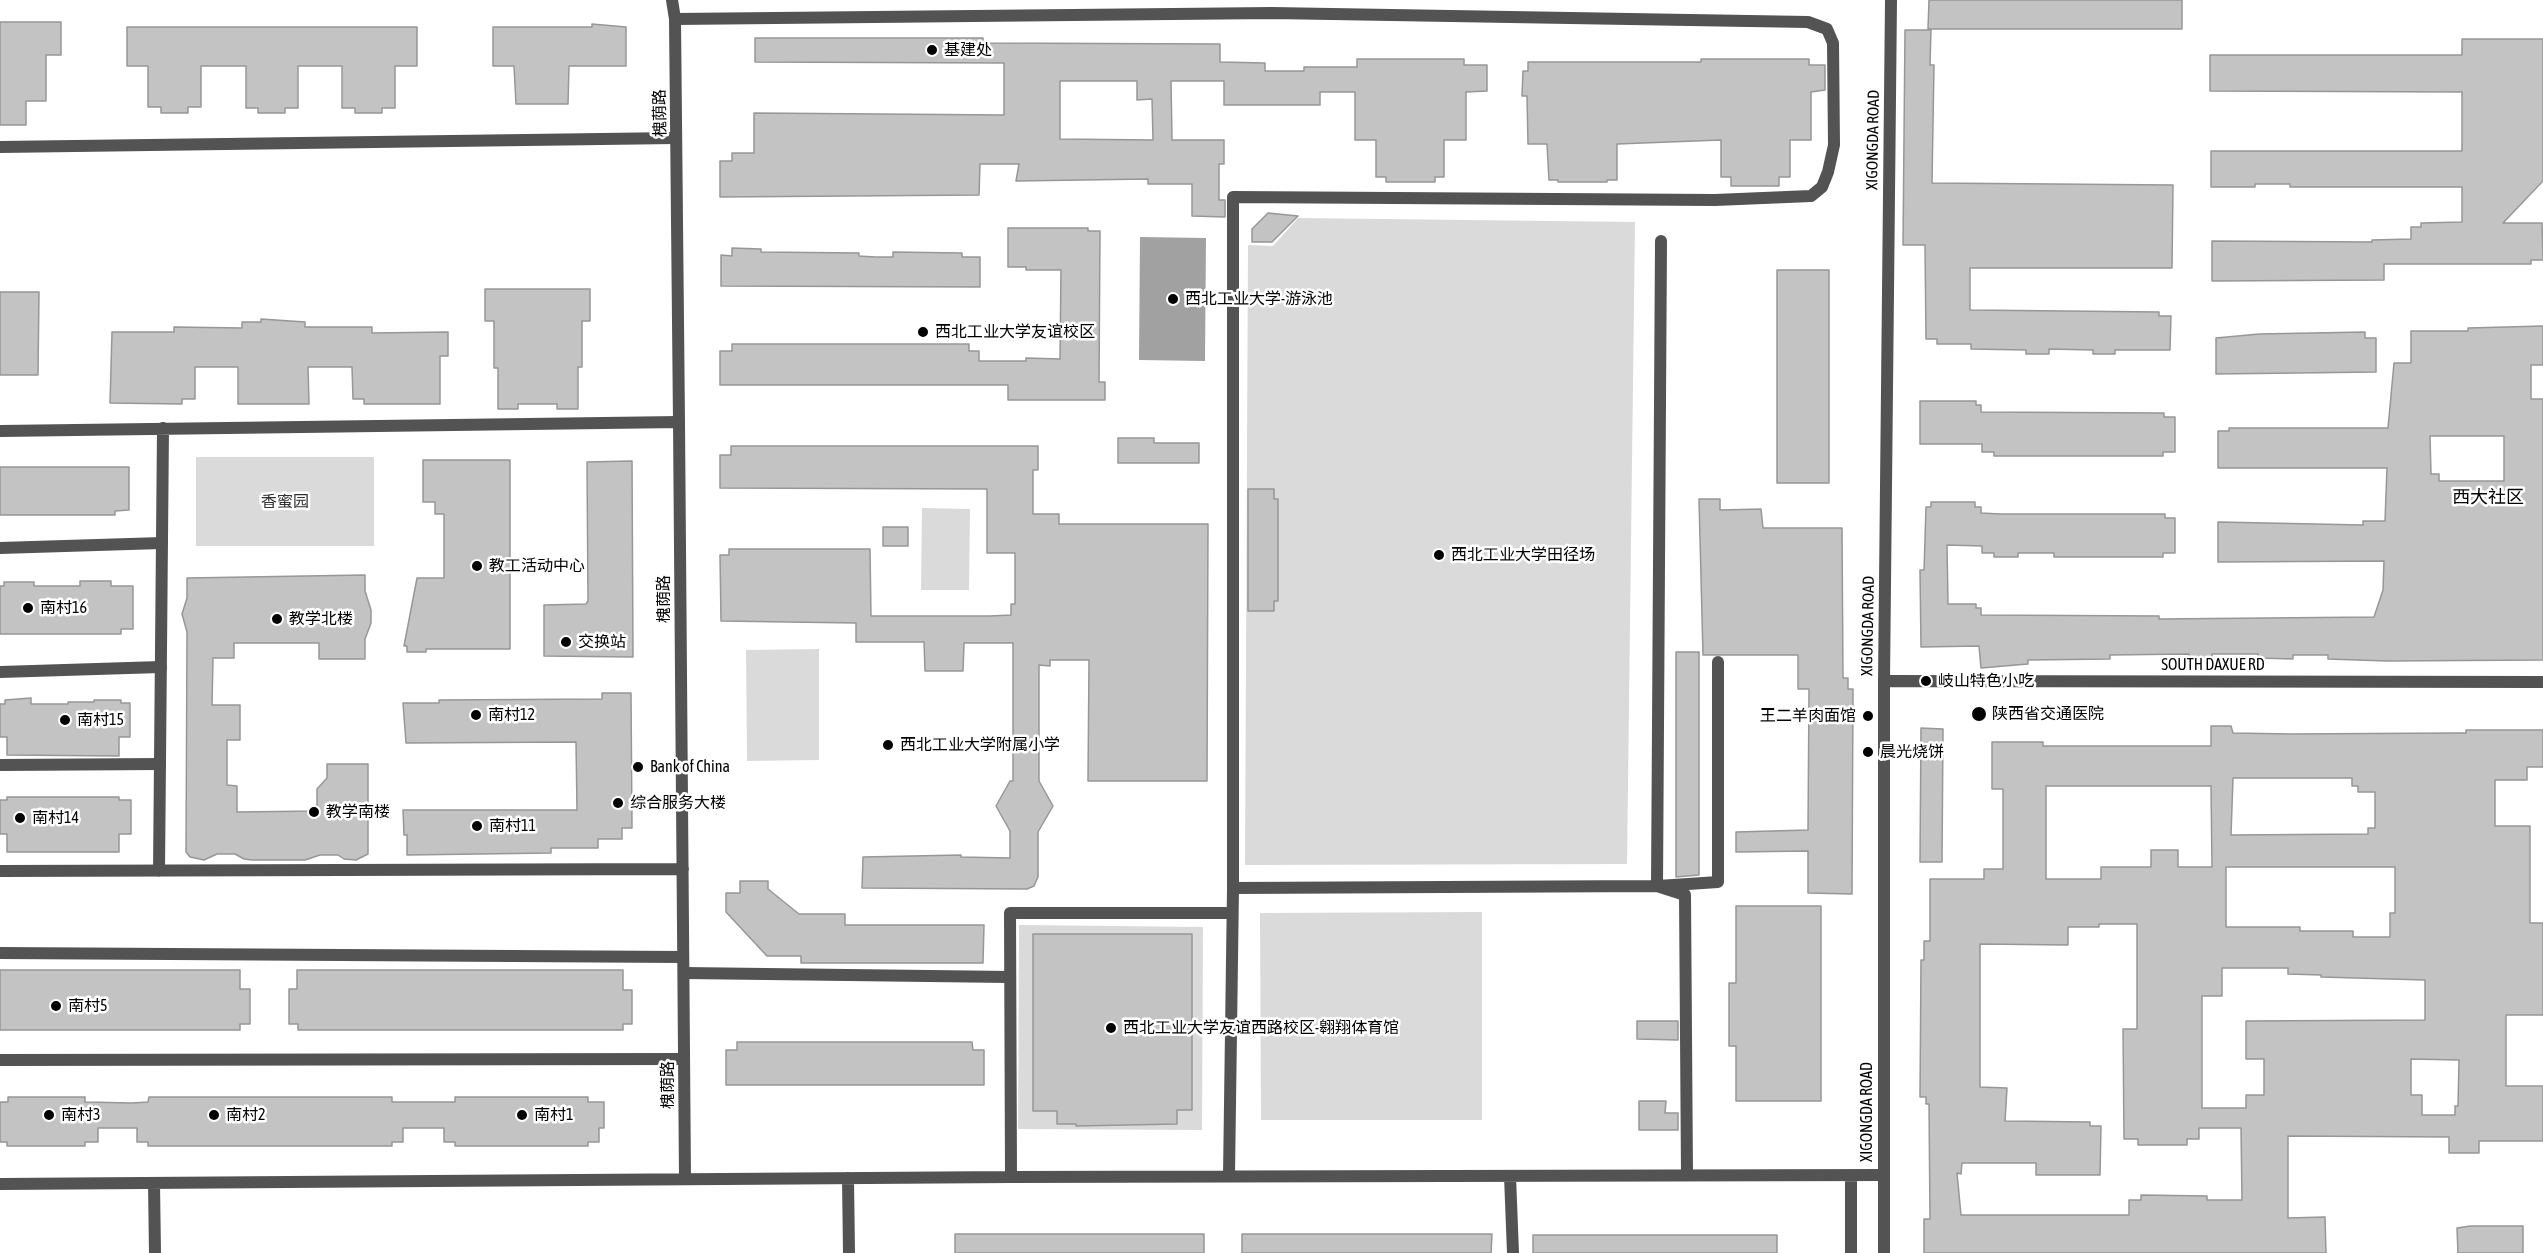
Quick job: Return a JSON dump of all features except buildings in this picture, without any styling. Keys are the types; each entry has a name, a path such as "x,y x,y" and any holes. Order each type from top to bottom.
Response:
{"street":[{"name":"槐荫路","path":"672,0 675,19 685,1179"},
{"name":"XIGONGDA ROAD","path":"1884,1253 1884,681 1891,0"},
{"path":"675,19 1272,13 1808,22 1827,29 1833,43 1834,145 1828,172 1821,187 1811,196 1715,200 1233,197 1233,888 1229,1176"},
{"path":"0,147 676,138"},
{"path":"1657,886 1661,241"},
{"path":"0,431 679,423"},
{"path":"159,871 163,428"},
{"path":"0,548 162,543"},
{"path":"1233,888 1657,886 1718,882 1718,662"},
{"path":"0,672 161,666"},
{"name":"SOUTH DAXUE RD","path":"1884,681 2543,682"},
{"path":"0,765 160,764"},
{"path":"0,871 683,869"},
{"path":"1657,886 1685,895 1686,1175"},
{"path":"1011,1177 1010,913 1232,913"},
{"path":"0,953 683,957"},
{"path":"684,973 1010,978"},
{"path":"0,1060 684,1059"},
{"path":"0,1184 1011,1177 1884,1175"},
{"path":"1510,1176 1513,1253"},
{"path":"1851,1176 1851,1253"},
{"path":"848,1178 849,1253"},
{"path":"154,1183 155,1253"}],"green space":[{"name":"西北工业大学田径场","path":"1298,218 1635,222 1627,864 1245,865 1248,245 1273,246"},
{"name":"香蜜园","path":"196,457 374,457 374,546 196,546"},
{"path":"922,508 970,509 969,590 921,590"},
{"path":"819,649 819,760 747,761 746,650"},
{"path":"1482,912 1482,1120 1261,1120 1260,913"},
{"name":"西北工业大学友谊西路校区-翱翔体育馆","path":"1019,925 1203,927 1202,1130 1018,1129"}],"shaded area":[{"name":"西北工业大学-游泳池","path":"1140,237 1206,238 1205,361 1139,360"}],"place":[{"name":"基建处","path":"932,50"},
{"name":"西北工业大学-游泳池","path":"1173,299"},
{"name":"西北工业大学友谊校区","path":"923,332"},
{"name":"西北工业大学田径场","path":"1439,555"},
{"name":"教工活动中心","path":"477,566"},
{"name":"南村16","path":"28,608"},
{"name":"教学北楼","path":"277,619"},
{"name":"交换站","path":"566,642"},
{"name":"岐山特色小吃","path":"1926,681"},
{"name":"陕西省交通医院","path":"1979,714"},
{"name":"南村12","path":"476,715"},
{"name":"王二羊肉面馆","path":"1868,716"},
{"name":"南村15","path":"65,720"},
{"name":"西北工业大学附属小学","path":"888,745"},
{"name":"晨光烧饼","path":"1868,752"},
{"name":"Bank of China","path":"638,767"},
{"name":"综合服务大楼","path":"618,803"},
{"name":"教学南楼","path":"314,812"},
{"name":"南村14","path":"20,818"},
{"name":"南村11","path":"477,826"},
{"name":"南村5","path":"56,1006"},
{"name":"西北工业大学友谊西路校区-翱翔体育馆","path":"1111,1028"},
{"name":"南村3","path":"49,1115"},
{"name":"南村2","path":"214,1115"},
{"name":"南村1","path":"522,1115"}],"district":[{"name":"西大社区","path":"2488,497"}]}
